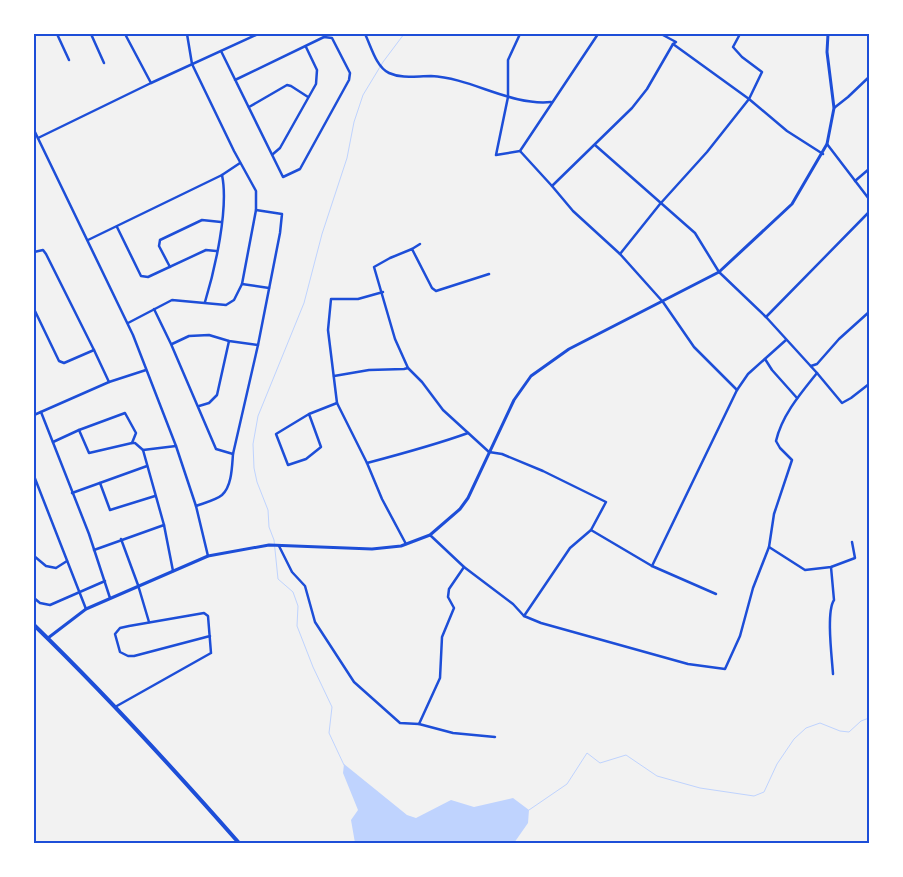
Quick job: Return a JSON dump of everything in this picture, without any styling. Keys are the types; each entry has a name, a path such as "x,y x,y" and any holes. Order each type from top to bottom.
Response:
{"main road":[{"path":"34,625 115,707 239,843"}],"street":[{"path":"57,34 69,60"},
{"path":"91,34 104,63"},
{"path":"125,34 151,83"},
{"path":"128,323 172,300 226,305 234,300 242,284 256,210 256,191 240,163 192,64 187,34"},
{"path":"38,138 258,34"},
{"path":"365,34 378,63 388,73 406,77 432,76 454,80 508,97 539,103 551,102"},
{"path":"520,34 508,60 508,97 496,154 520,151"},
{"path":"520,151 598,34"},
{"path":"552,186 595,146 632,108 647,89 673,44 676,42 661,34"},
{"path":"620,254 750,99 762,72 733,47 740,34"},
{"path":"48,638 86,609 208,556 269,545 372,549 406,544 430,535 460,509 468,498 514,400 531,376 569,349 719,272 792,204 823,154 827,144 834,108 827,52 828,34"},
{"path":"221,51 235,80 249,107 283,177 300,169 349,80 350,73 332,38 324,36 306,47 235,80"},
{"path":"673,44 750,99 787,131 823,154"},
{"path":"272,154 280,148 316,84 317,70 306,47"},
{"path":"834,108 869,77"},
{"path":"249,107 287,85 308,97"},
{"path":"34,130 128,323 176,446 196,506 208,556"},
{"path":"827,144 869,200"},
{"path":"595,146 695,233 719,272 766,317 842,403 869,384"},
{"path":"520,151 573,211 620,254 663,302 694,347 737,390"},
{"path":"88,240 222,175 240,163"},
{"path":"855,181 869,169"},
{"path":"205,302 225,202 222,175"},
{"path":"196,506 221,496 226,491 232,470 232,454 258,345 282,214 256,210"},
{"path":"766,317 869,212"},
{"path":"170,267 159,246 160,240 202,220 221,222"},
{"path":"117,226 141,276 148,277 206,250 216,251"},
{"path":"420,244 374,267 383,292 395,339 408,368 422,382 443,410 489,452 502,454 543,470 606,502 591,530 570,548 524,616"},
{"path":"412,249 432,288 436,291 489,274"},
{"path":"34,252 43,250 46,254 109,382"},
{"path":"242,284 269,288"},
{"path":"383,292 358,299 331,299 328,330 337,403 367,463 382,499 406,544"},
{"path":"154,309 172,344 216,449 232,454"},
{"path":"34,310 59,361 64,363 94,350"},
{"path":"811,366 817,364 839,339 869,312"},
{"path":"172,344 189,336 209,335 229,341 258,345"},
{"path":"652,566 737,390 748,374 786,340"},
{"path":"199,406 209,403 217,395 229,341"},
{"path":"765,359 772,370 797,398"},
{"path":"334,376 369,370 408,368"},
{"path":"34,415 109,382 146,370"},
{"path":"430,535 464,567 513,604 524,616 540,623 688,664 726,669 740,636 753,588 769,547 774,514 792,460 780,448 776,440 779,430 797,398 817,373"},
{"path":"308,414 321,447 306,459 288,465 276,434 308,414 337,403"},
{"path":"42,412 110,598"},
{"path":"52,442 125,413 136,433 132,443"},
{"path":"79,430 91,454 132,443 136,443 143,450 164,525 173,571"},
{"path":"367,463 410,450 425,448 468,433"},
{"path":"143,450 176,446"},
{"path":"72,493 147,466"},
{"path":"34,476 86,609"},
{"path":"100,483 110,510 155,496"},
{"path":"94,550 164,525"},
{"path":"591,530 652,566 716,594"},
{"path":"121,539 149,622"},
{"path":"769,547 805,570 831,567 854,558 852,542"},
{"path":"279,546 292,572 306,586 315,622 354,682 400,723 419,724 453,733 495,737"},
{"path":"34,556 46,566 56,568 67,560"},
{"path":"419,724 440,678 442,636 454,608 448,597 449,589 464,567"},
{"path":"831,567 834,600 831,604 830,626 833,674"},
{"path":"34,598 40,603 50,605 105,581"},
{"path":"115,707 211,654 210,636 208,616 204,613 120,628 115,634 120,652 128,656 210,636"}],"water":[{"path":"344,764 407,815 416,818 451,800 474,807 513,798 529,810 528,823 514,843 355,843 351,820 358,810 343,773"}],"waterway":[{"path":"344,765 329,733 332,707 313,667 297,626 298,606 293,592 278,579 274,540 269,527 268,510 257,482 254,468 253,444 258,416 304,303 322,234 347,158 354,122 363,95 383,62 404,34"},
{"path":"529,810 567,784 587,753 600,763 626,755 657,776 700,788 754,796 764,792 777,764 794,739 806,728 820,723 840,731 849,732 861,721 869,718"}]}
